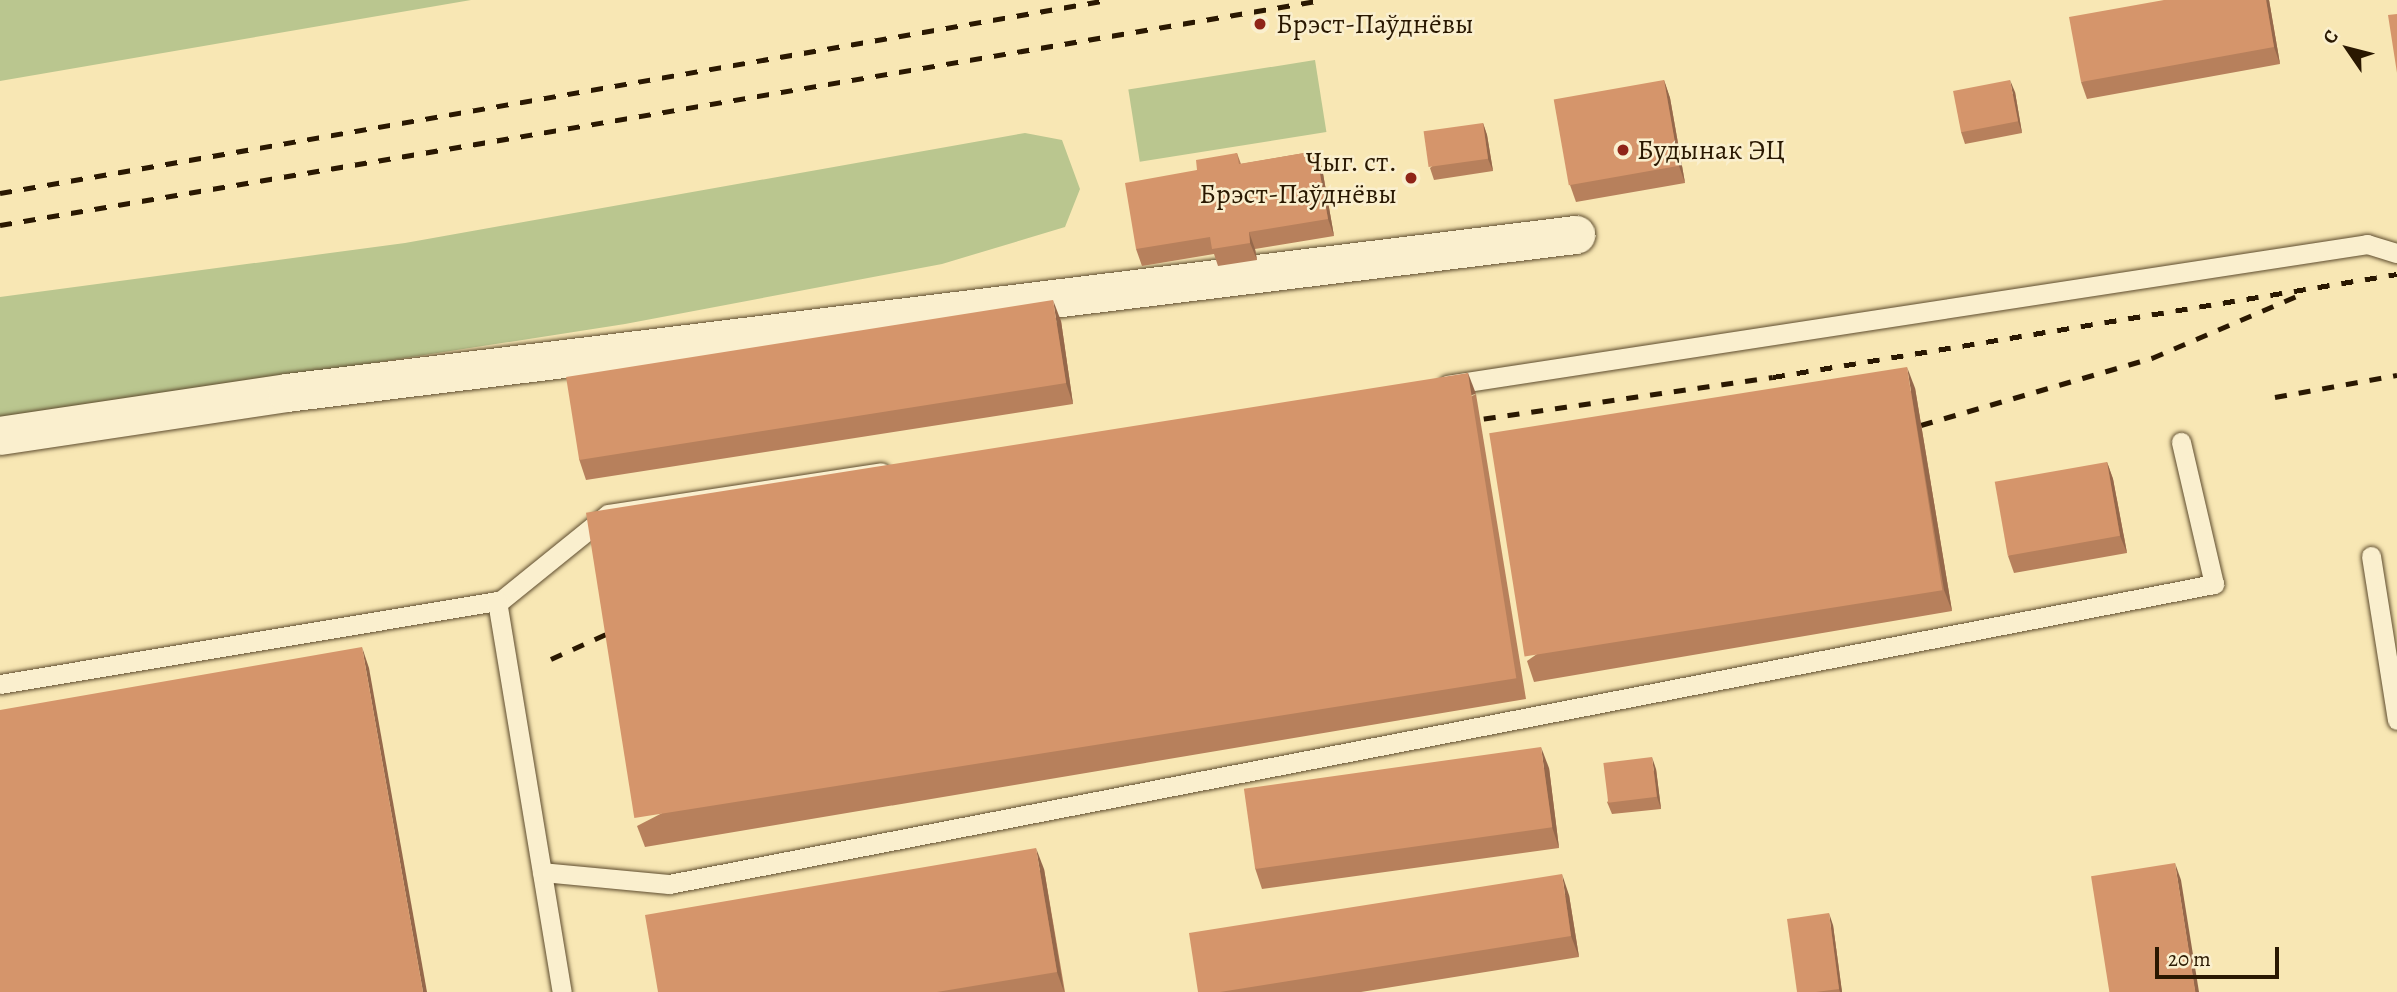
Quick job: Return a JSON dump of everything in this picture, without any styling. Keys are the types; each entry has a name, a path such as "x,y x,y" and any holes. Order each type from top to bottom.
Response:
{"street":[{"path":"0,436 300,391 1576,235"}],"lane":[{"path":"1432,387 2367,244 2397,253"},
{"path":"542,872 669,884 2214,584 2182,442"},
{"path":"0,684 498,603 608,514 896,469"},
{"path":"2371,556 2397,720"},
{"path":"498,603 562,992"}],"green space":[{"path":"0,0 471,0 0,81"},
{"path":"1315,60 1326,132 1140,162 1128,90"},
{"path":"1025,133 1062,140 1080,189 1065,227 942,264 625,324 0,421 0,297 405,243"}],"building":[{"path":"2164,0 2266,0 2274,47 2081,82 2069,17"},
{"path":"2397,14 2397,73 2388,15"},
{"name":"Будынак ЭЦ","path":"1664,80 1679,166 1569,185 1554,99"},
{"path":"2010,80 2018,121 1961,132 1953,91"},
{"path":"1483,123 1488,159 1429,167 1424,131"},
{"path":"1316,151 1328,219 1249,232 1250,243 1212,249 1210,237 1136,249 1125,183 1197,170 1196,160 1237,153 1239,164"},
{"path":"1053,300 1066,383 579,460 566,377"},
{"path":"1907,367 1942,590 1525,656 1489,433"},
{"path":"1468,373 1516,678 634,818 586,513"},
{"path":"2107,462 2120,536 2008,556 1995,482"},
{"path":"362,647 423,992 0,992 0,710"},
{"path":"1541,747 1552,827 1255,869 1244,789"},
{"path":"1652,757 1657,797 1608,803 1603,763"},
{"path":"1036,848 1057,972 937,992 658,992 645,915"},
{"path":"2175,863 2195,992 2109,992 2091,876"},
{"path":"1562,874 1571,936 1220,992 1198,992 1189,933"},
{"path":"1829,913 1839,989 1797,992 1787,919"}],"railway":[{"path":"0,193 1107,0"},
{"path":"0,225 1322,0"},
{"path":"1460,422 1773,377 2397,274"},
{"path":"1921,425 2152,358 2301,294"},
{"path":"2275,397 2397,375"},
{"path":"551,659 624,626"}],"place":[{"name":"Брэст-Паўднёвы","path":"1260,24"},
{"name":"Будынак ЭЦ","path":"1623,150"},
{"name":"Чыг. ст. Брэст-Паўднёвы","path":"1411,178"}]}
